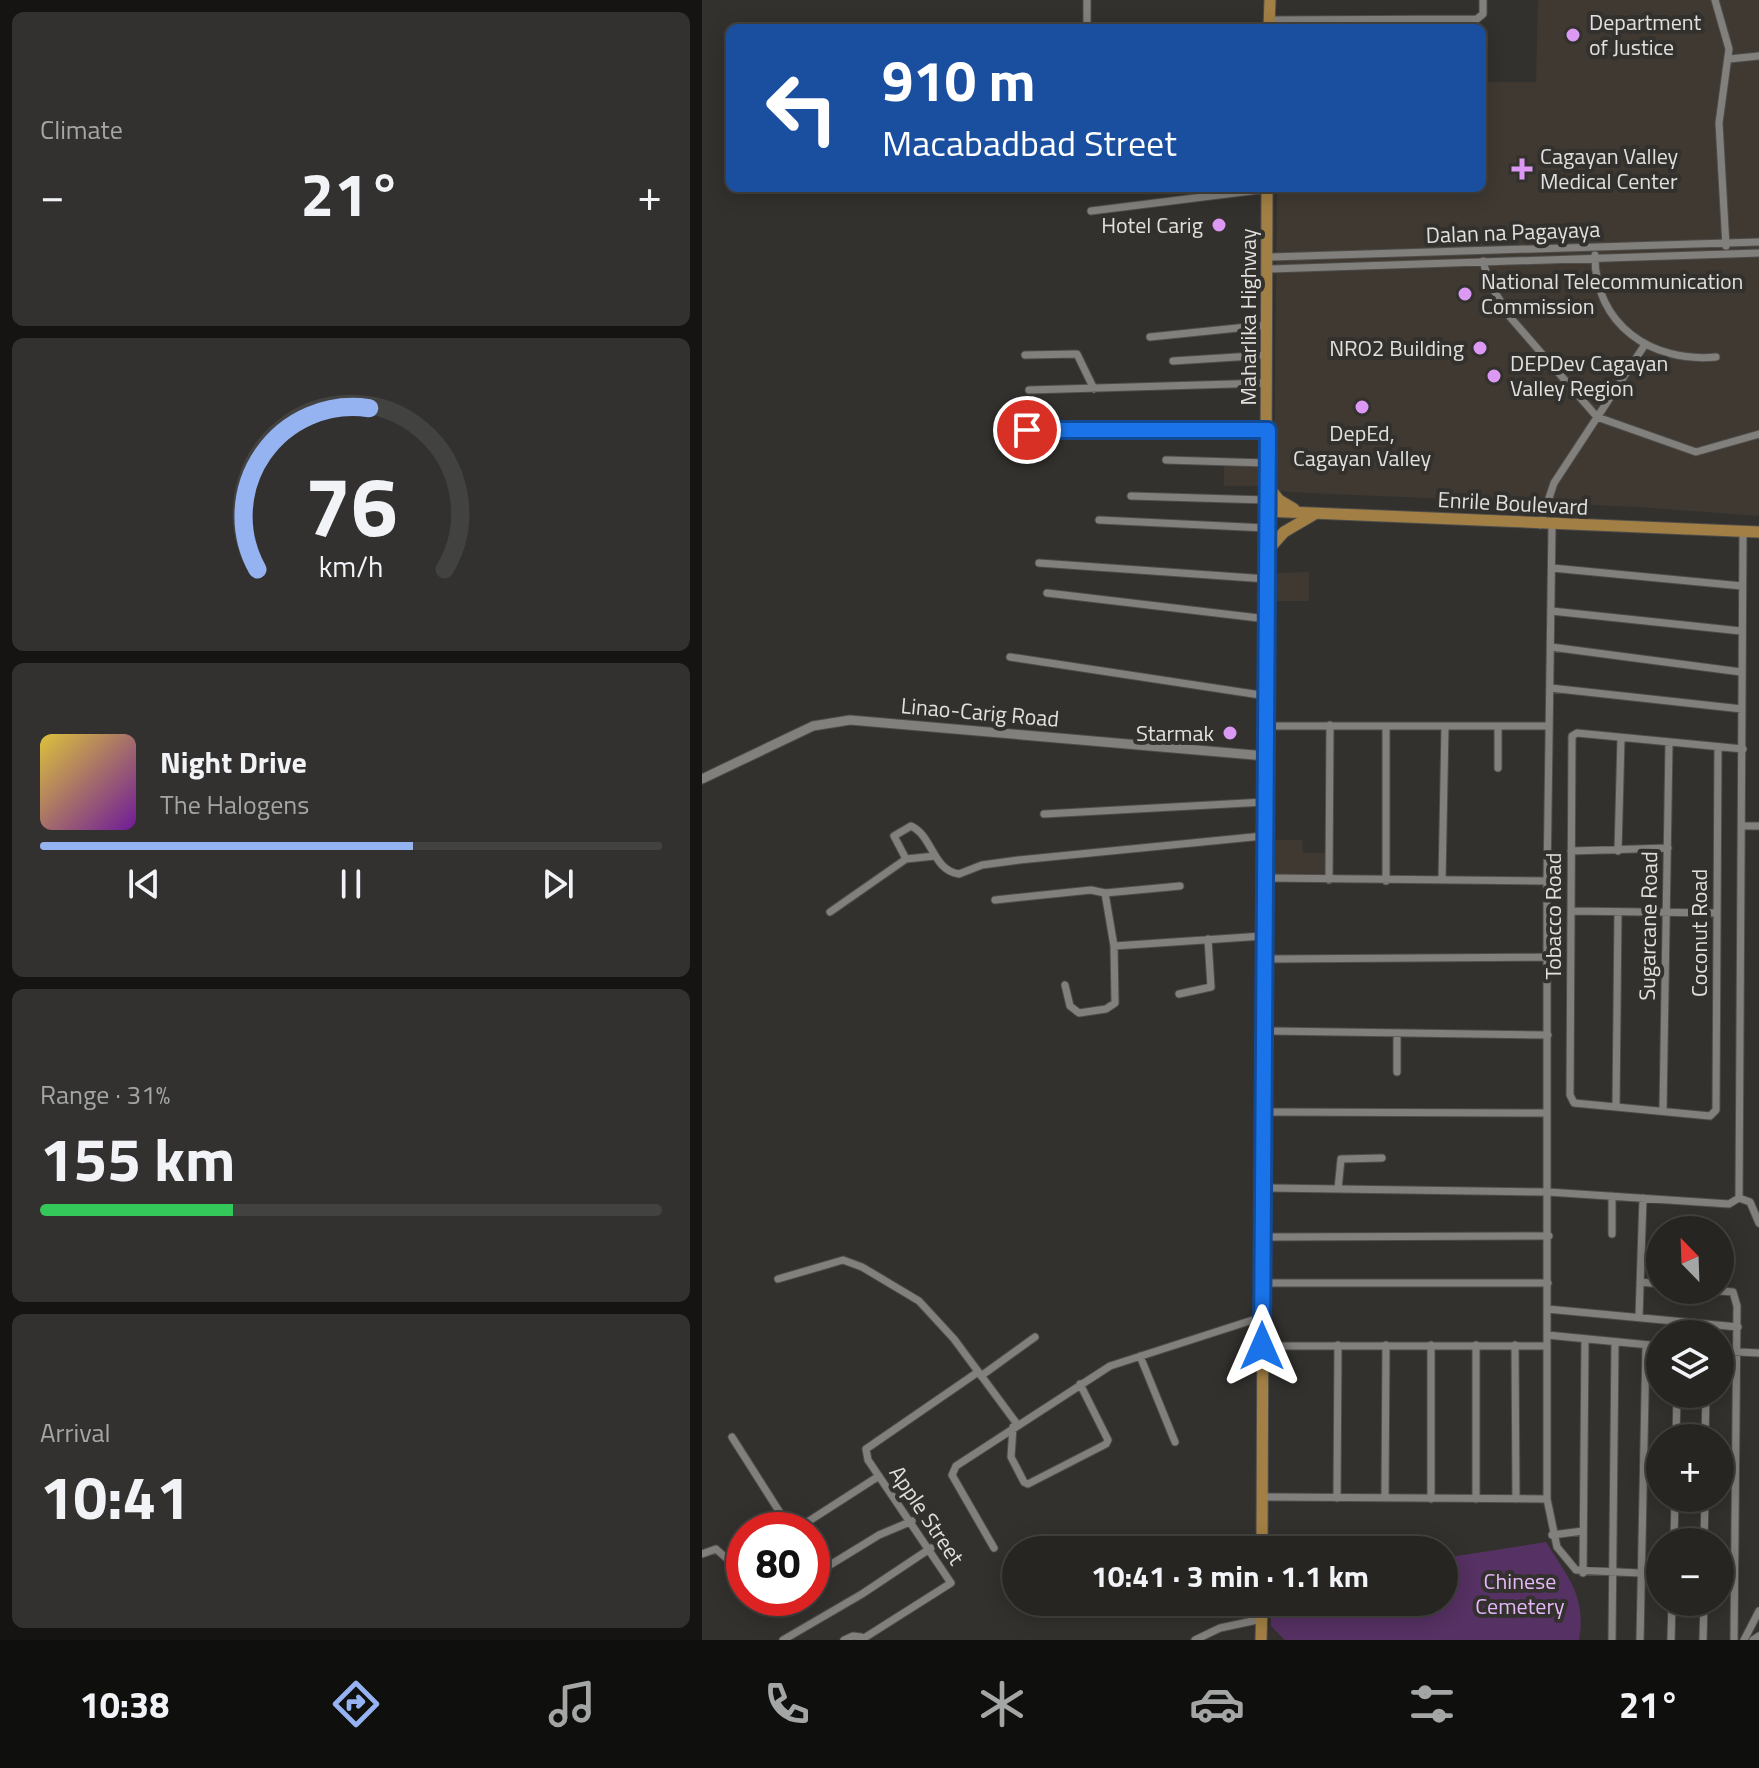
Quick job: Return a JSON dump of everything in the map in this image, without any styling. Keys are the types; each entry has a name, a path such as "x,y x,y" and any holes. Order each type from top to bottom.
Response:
{"highway":[{"path":"1270,0 1270,24"},
{"name":"Maharlika Highway","path":"1262,1536 1262,959 1269,324 1267,192"},
{"path":"1266,484 1286,505 1312,513"},
{"name":"Enrile Boulevard","path":"1266,506 1312,513 1759,532"},
{"path":"1267,551 1284,532 1312,513"},
{"path":"1261,1640 1262,1619"}],"main road":[{"name":"Linao-Carig Road","path":"702,779 813,726 850,720 1266,756"}],"street":[{"path":"1087,0 1087,24"},
{"path":"1270,24 1477,19 1483,14 1483,0"},
{"path":"1715,0 1727,36 1729,59 1719,110 1726,253"},
{"path":"1729,59 1759,56"},
{"path":"1091,211 1236,192"},
{"name":"Dalan na Pagayaya","path":"1268,263 1482,251 1759,242"},
{"path":"1596,248 1595,258 1605,301 1644,346 1684,358 1716,357"},
{"path":"1482,251 1489,282 1510,317 1597,417 1696,452 1759,434"},
{"name":"Dalan na Pagayaya","path":"1268,263 1483,263 1759,253"},
{"path":"1150,337 1269,324"},
{"path":"1643,1574 1583,1573 1563,1558 1552,1535 1547,1499 1547,881 1552,568 1546,525 1554,483 1644,346"},
{"path":"1025,355 1077,354 1094,389"},
{"path":"1173,361 1268,355"},
{"path":"1029,390 1267,383"},
{"path":"1022,420 1027,430 1048,432 1268,430"},
{"path":"1166,460 1266,463"},
{"path":"1131,496 1266,506"},
{"path":"1099,520 1266,528"},
{"path":"1739,1198 1743,532"},
{"path":"1039,563 1267,579"},
{"path":"1552,568 1742,586"},
{"path":"1047,593 1267,619"},
{"path":"1551,611 1741,631"},
{"path":"1551,647 1741,672"},
{"path":"1010,657 1267,696"},
{"path":"1550,688 1742,709"},
{"path":"1329,880 1330,725"},
{"path":"1266,726 1549,726"},
{"path":"1386,726 1386,881"},
{"path":"1442,880 1445,727"},
{"path":"1498,727 1498,768"},
{"name":"Tobacco Road","path":"1616,1107 1574,1103 1570,1095 1571,738 1577,733 1621,738"},
{"path":"1618,851 1621,738 1743,749"},
{"name":"Sugarcane Road","path":"1663,1110 1669,743"},
{"name":"Coconut Road","path":"1663,1110 1710,1116 1715,1113 1717,1104 1718,747"},
{"path":"1044,814 1265,802"},
{"path":"906,859 894,836 911,826 920,832 946,870 959,874 987,864 1263,836"},
{"path":"1742,826 1759,826"},
{"path":"1571,851 1668,848"},
{"path":"830,912 906,859 935,856"},
{"path":"1264,878 1547,881"},
{"path":"995,900 1091,890 1105,893 1180,886"},
{"path":"1065,985 1070,1006 1079,1013 1113,1005 1114,946 1105,893"},
{"path":"1571,911 1717,913"},
{"path":"1618,912 1616,1107 1663,1110"},
{"path":"1114,946 1263,936"},
{"path":"1179,994 1211,987 1208,939"},
{"path":"1262,959 1548,957"},
{"path":"1263,1031 1548,1035"},
{"path":"1397,1033 1397,1072"},
{"path":"1262,1112 1547,1113"},
{"path":"1338,1189 1341,1159 1382,1158"},
{"path":"1263,1188 1548,1192 1729,1204 1739,1198"},
{"path":"1612,1196 1612,1234"},
{"path":"1639,1317 1643,1198"},
{"path":"1739,1198 1750,1202 1759,1223"},
{"path":"1262,1238 1549,1236"},
{"path":"778,1279 824,1263 853,1262 925,1305 980,1374 1015,1426 1011,1457 1028,1484 1106,1444 1108,1440 1080,1384"},
{"path":"1640,1282 1646,1283"},
{"path":"1262,1283 1548,1283"},
{"path":"1734,1294 1738,1327 1734,1575"},
{"path":"1547,1309 1738,1327"},
{"path":"994,1548 952,1472 1015,1426 1110,1366 1262,1317"},
{"path":"1547,1335 1646,1345 1640,1640"},
{"path":"980,1374 1035,1337"},
{"path":"1583,1573 1585,1339"},
{"path":"1612,1640 1615,1342"},
{"path":"1337,1498 1338,1345"},
{"path":"1385,1498 1386,1345"},
{"path":"1431,1345 1431,1499"},
{"path":"1476,1345 1476,1499"},
{"path":"1515,1345 1516,1499"},
{"path":"1262,1346 1547,1346"},
{"path":"1734,1353 1759,1353"},
{"path":"1140,1356 1175,1442"},
{"name":"Apple Street","path":"861,1639 950,1585 950,1577 931,1548 866,1457 868,1447 980,1374"},
{"path":"732,1437 781,1512"},
{"path":"822,1512 879,1476"},
{"path":"1261,1497 1547,1499"},
{"path":"830,1565 879,1535 912,1521"},
{"path":"1552,1535 1583,1531"},
{"path":"783,1640 862,1594 931,1548"},
{"path":"702,1554 716,1549 726,1558"},
{"path":"1745,1640 1758,1622 1759,1611"},
{"path":"1671,1640 1672,1616"},
{"path":"1703,1640 1704,1616"},
{"path":"1734,1616 1734,1640"},
{"path":"1195,1640 1220,1628 1262,1619"},
{"path":"844,1640 853,1636 861,1639"},
{"path":"1753,1640 1759,1636"}],"shaded area":[{"path":"1538,0 1759,0 1759,516 1638,507 1309,493 1279,491 1274,486 1277,192 1486,192 1486,82 1536,82"},
{"path":"1224,464 1259,464 1259,486 1224,486"},
{"path":"1309,572 1309,601 1274,601 1274,573"},
{"path":"1273,840 1302,840 1303,853 1328,853 1328,878 1273,878"}],"green space":[{"name":"Chinese Cemetery","path":"1546,1542 1568,1576 1578,1599 1579,1640 1285,1640 1271,1626 1271,1616 1458,1616 1458,1556"}],"place":[{"name":"Department of Justice","path":"1573,35"},
{"name":"Cagayan Valley Medical Center","path":"1522,169"},
{"name":"Hotel Carig","path":"1219,225"},
{"name":"National Telecommunication Commission","path":"1465,294"},
{"name":"NRO2 Building","path":"1480,348"},
{"name":"DEPDev Cagayan Valley Region","path":"1494,376"},
{"name":"DepEd, Cagayan Valley","path":"1362,407"},
{"name":"Starmak","path":"1230,733"}],"route":[{"path":"1027,430 1268,430 1262,959 1262,1346"}]}
